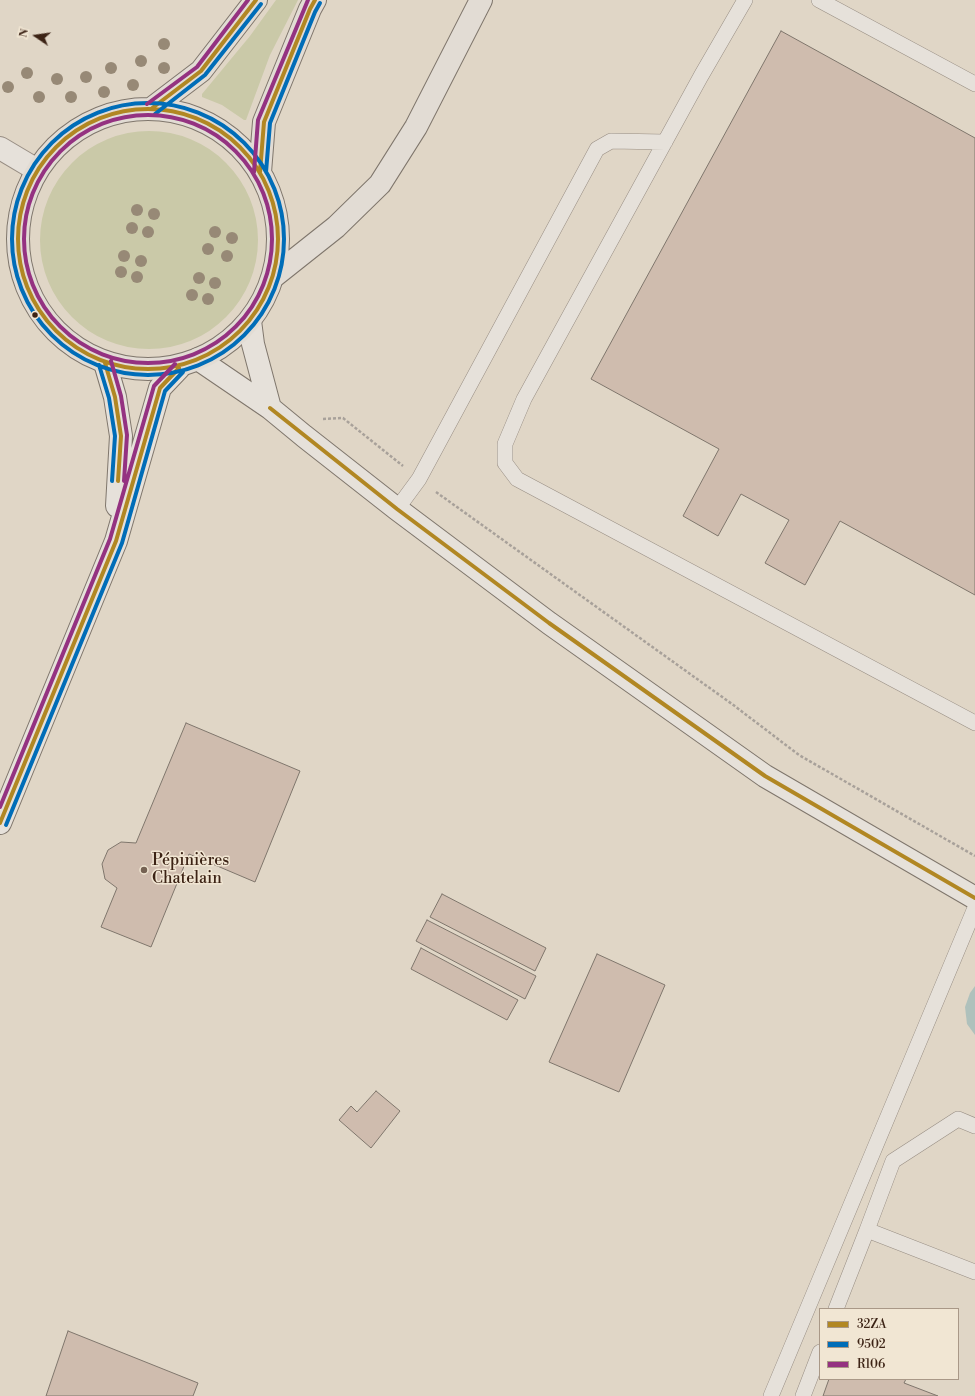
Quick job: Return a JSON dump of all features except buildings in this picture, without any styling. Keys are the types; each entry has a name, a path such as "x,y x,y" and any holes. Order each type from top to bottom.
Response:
{"main road":[{"path":"151,108 201,71 256,0"},
{"path":"260,172 264,122 315,0"},
{"path":"273,277 336,227 380,184 416,127 481,0"},
{"path":"0,823 116,541 160,388 188,364 233,338 250,321 264,300 273,277 278,234 274,205 260,172 239,146 213,126 183,113 151,108 118,112 86,124 59,144 37,170 22,206 17,245 24,283 43,318 71,345 105,363 132,369 159,370 188,364 270,408 397,509 549,623 765,776 975,898"},
{"path":"0,148 37,170"},
{"path":"250,321 253,344 270,408"},
{"path":"105,363 114,397 120,436 116,541"}],"lane":[{"path":"745,0 524,399 505,444 505,463 517,479 975,723"},
{"path":"819,0 975,84"},
{"path":"397,509 419,479 597,149 611,141 665,142"},
{"path":"771,1396 975,908"},
{"path":"836,1308 893,1161 958,1119 975,1126"},
{"path":"867,1230 975,1272"},
{"path":"803,1396 819,1355"}],"path":[{"path":"304,436 321,419 343,418 419,479 732,704 799,755 975,856"}],"green space":[{"path":"276,0 298,0 270,55 246,120 244,120 222,105 202,97 202,94 250,36"},
{"path":"149,131 181,136 191,140 200,144 226,163 245,189 249,198 253,208 258,240 253,272 249,282 245,291 226,317 200,336 191,340 181,344 149,349 117,344 107,340 98,336 72,317 53,291 49,282 45,272 40,240 45,208 49,198 53,189 72,163 98,144 107,140 117,136"}],"shaded area":[{"path":"975,986 975,1035 967,1024 965,1007 970,993"}],"transit line":[{"name":"R106","path":"147,104 197,67 248,0"},
{"name":"32ZA","path":"151,109 201,71 256,0"},
{"name":"R106","path":"254,172 258,120 308,0"},
{"name":"32ZA","path":"260,172 264,122 315,0"},
{"name":"9502","path":"266,172 270,123 320,3"},
{"name":"9502","path":"155,114 205,75 261,4"},
{"name":"9502","path":"148,103 175,106 200,113 224,126 244,143 261,163 274,187 281,212 284,239 281,266 274,291 261,315 244,335 224,352 200,365 175,372 148,375 121,372 96,365 72,352 52,335 35,315 22,291 15,266 12,239 15,212 22,187 35,163 52,143 72,126 96,113 121,106 148,103"},
{"name":"32ZA","path":"148,109 173,112 198,119 220,131 240,147 256,167 268,189 275,214 278,239 275,264 268,289 256,311 240,331 220,347 198,359 173,366 148,369 123,366 98,359 76,347 56,331 40,311 28,289 21,264 18,239 21,214 28,189 40,167 56,147 76,131 98,119 123,112 148,109"},
{"name":"R106","path":"148,115 172,117 195,124 217,136 236,151 251,170 263,192 270,215 272,239 270,263 263,286 251,308 236,327 217,342 195,354 172,361 148,363 124,361 101,354 79,342 60,327 45,308 33,286 26,263 24,239 26,215 33,192 45,170 60,151 79,136 101,124 124,117 148,115"},
{"name":"R106","path":"111,361 121,396 127,435 124,481"},
{"name":"32ZA","path":"105,363 115,397 121,436 118,481"},
{"name":"R106","path":"0,807 110,539 154,386 175,364"},
{"name":"9502","path":"99,365 109,398 115,436 112,481"},
{"name":"32ZA","path":"0,823 116,541 160,388 179,368"},
{"name":"9502","path":"6,825 122,543 165,391 183,372"},
{"name":"32ZA","path":"270,408 397,509 549,623 765,776 975,898"}],"place":[{"name":"Pépinières Chatelain","path":"144,870"}]}
